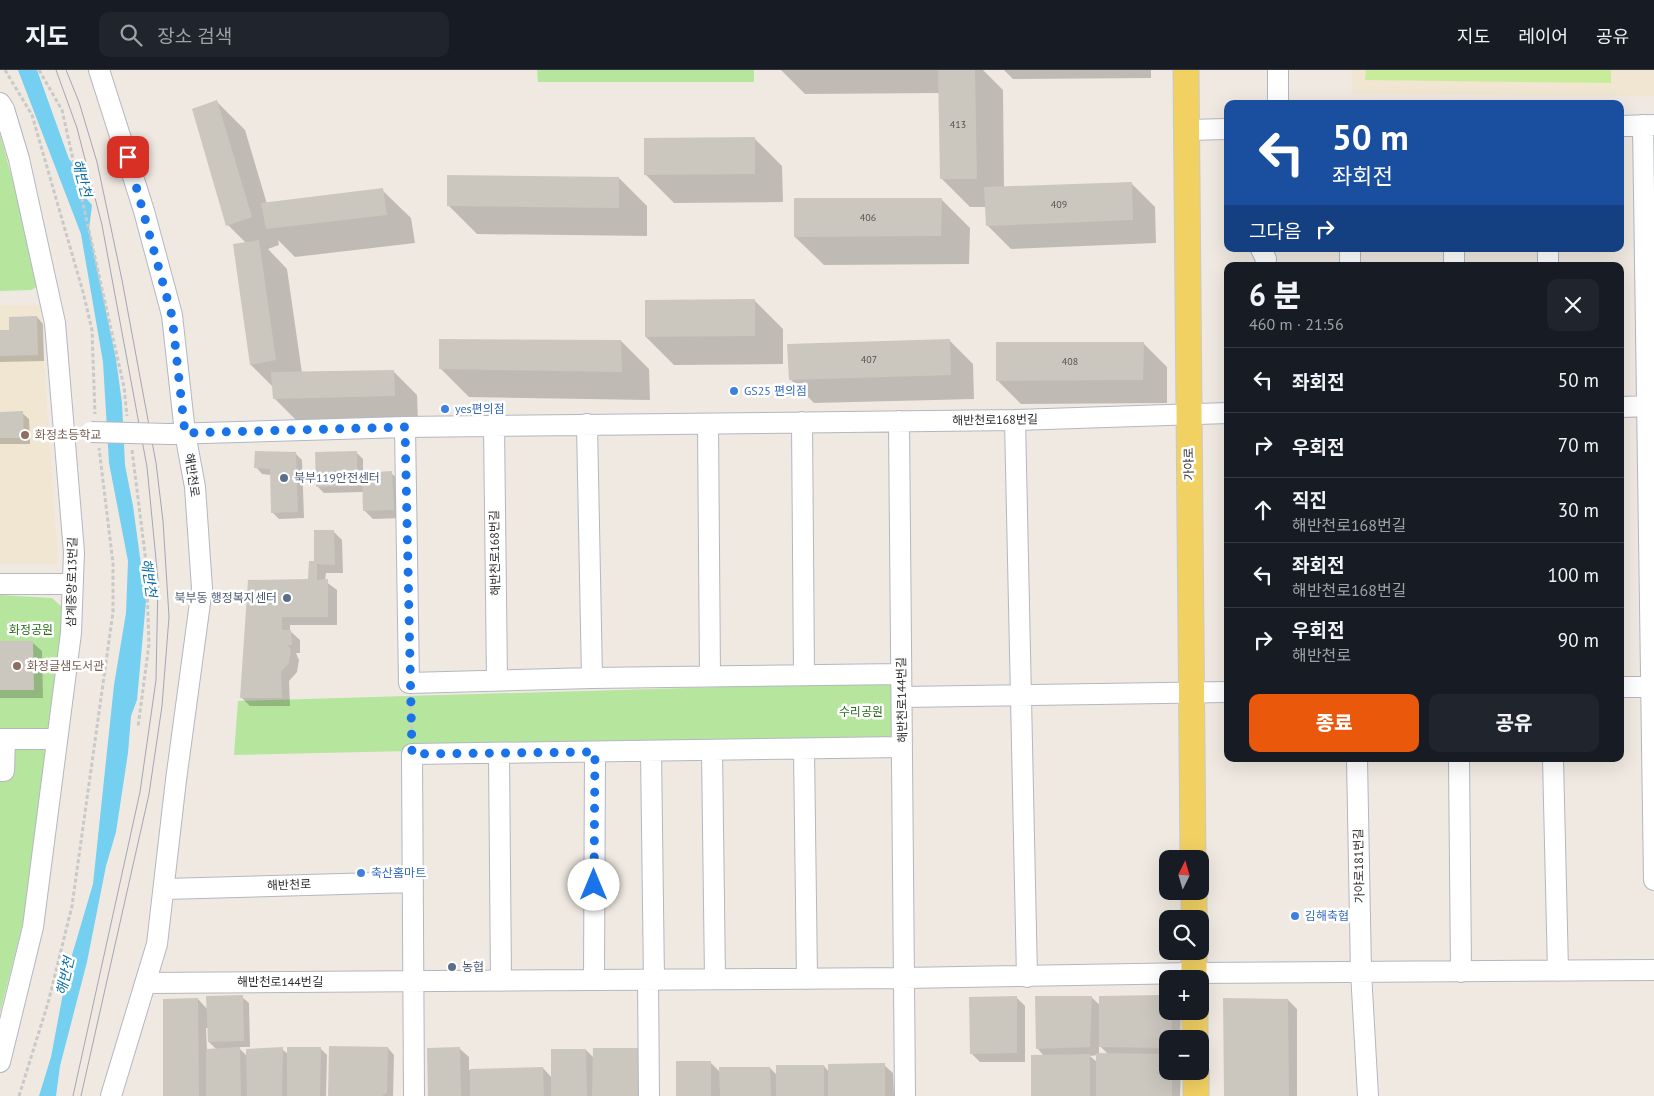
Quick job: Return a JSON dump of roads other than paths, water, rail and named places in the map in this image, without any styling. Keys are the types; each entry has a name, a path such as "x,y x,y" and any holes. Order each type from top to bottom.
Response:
{"main road":[{"name":"가야로","path":"1186,70 1193,850"},
{"path":"1196,1080 1196,1096"}],"street":[{"name":"해반천로","path":"99,70 144,211 172,316 177,433 195,487 202,588 176,780 165,889 157,944 111,1096"},
{"path":"1278,70 1278,100"},
{"name":"삼계중앙로13번길","path":"0,103 4,109 19,159 55,323 74,552 71,633 33,927 0,1062"},
{"path":"1624,126 1649,125 1651,687 1654,880"},
{"path":"1187,130 1224,129"},
{"path":"1624,407 1650,406"},
{"name":"해반천로168번길","path":"64,432 177,433 587,424 1015,420 1224,414"},
{"path":"1015,420 1027,977"},
{"name":"해반천로144번길","path":"899,421 901,674 903,697 903,978"},
{"path":"802,422 804,675"},
{"path":"587,424 592,678"},
{"path":"708,424 710,676"},
{"name":"해반천로168번길","path":"494,426 497,680"},
{"path":"405,427 409,683 592,678 901,674"},
{"path":"0,584 72,584"},
{"path":"1624,687 1651,687"},
{"path":"903,697 1224,692"},
{"path":"0,771 4,771 2,740 57,739"},
{"path":"414,1096 412,754 902,748"},
{"path":"804,749 807,979"},
{"path":"712,750 715,980"},
{"path":"649,1096 651,751"},
{"path":"594,980 595,752"},
{"path":"499,753 501,981"},
{"name":"가야로181번길","path":"1358,762 1361,972 1368,1096"},
{"path":"1459,762 1461,972"},
{"path":"1553,762 1558,971"},
{"name":"해반천로","path":"165,889 413,882"},
{"path":"1194,968 1361,972 1654,970"},
{"name":"해반천로144번길","path":"145,983 1027,977 1194,968"},
{"path":"903,978 905,1096"}],"water":[{"name":"해반천","path":"18,70 37,70 69,159 83,174 85,197 92,205 89,229 116,359 122,403 125,465 133,506 146,601 137,700 131,716 128,753 116,832 106,866 87,962 60,1066 56,1096 39,1096 51,1057 67,972 93,884 114,685 126,613 128,561 109,463 103,362 81,234"}],"tram line":[{"path":"56,70 77,128 102,225 147,467 158,580 156,680 140,792 73,1096"},
{"path":"66,70 79,102 97,162 122,280 156,463 163,521 169,617 162,706 149,794 81,1096"}],"place":[{"name":"GS25 편의점","path":"734,391"},
{"name":"yes편의점","path":"445,409"},
{"name":"화정초등학교","path":"25,435"},
{"name":"북부119안전센터","path":"284,478"},
{"name":"북부동 행정복지센터","path":"287,598"},
{"name":"화정글샘도서관","path":"17,666"},
{"name":"축산홈마트","path":"361,873"},
{"name":"김해축협","path":"1295,916"},
{"name":"농협","path":"452,967"}],"park label":[{"name":"화정공원","path":"31,630"},
{"name":"수리공원","path":"861,712"}]}
